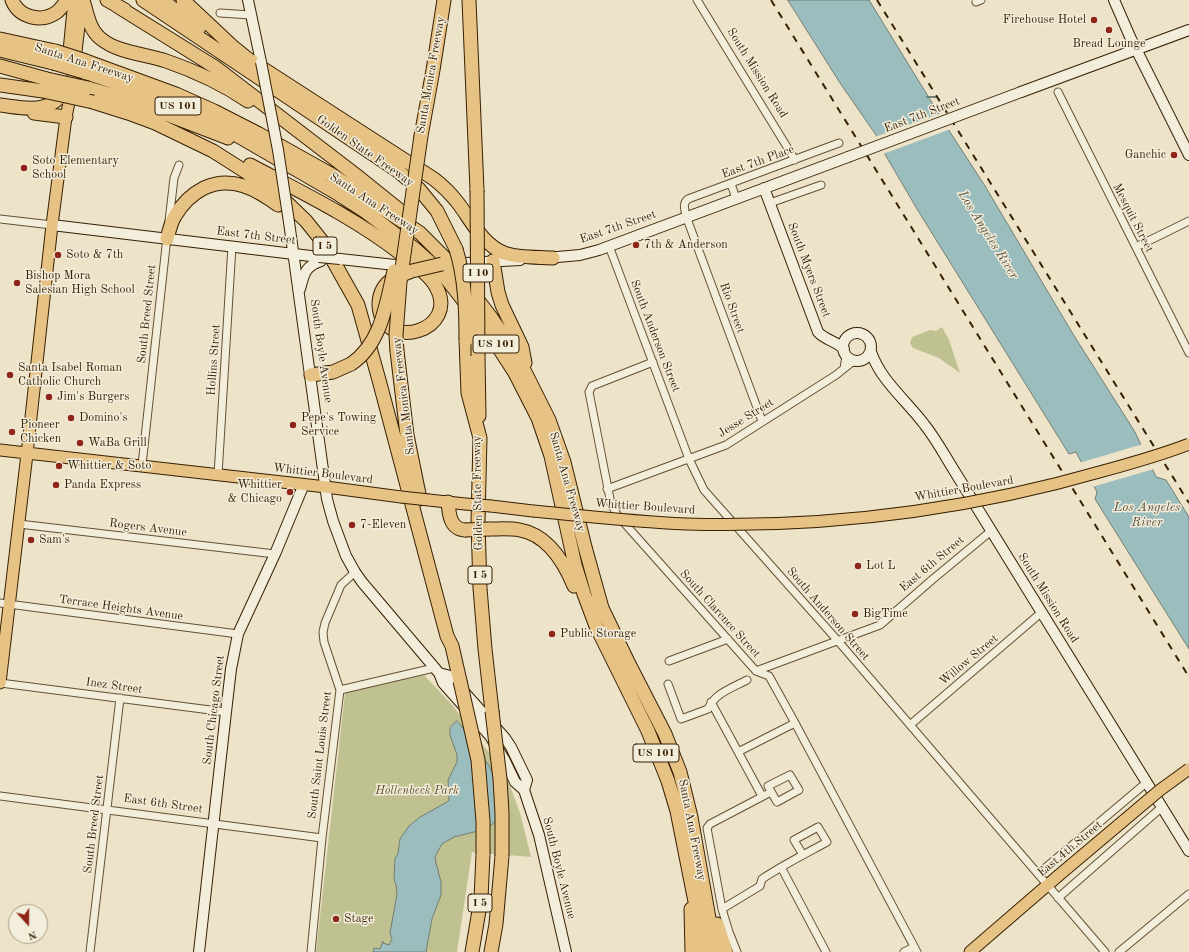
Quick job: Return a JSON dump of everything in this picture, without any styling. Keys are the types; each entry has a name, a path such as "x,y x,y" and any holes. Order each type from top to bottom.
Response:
{"highway":[{"path":"12,0 22,13 27,16 41,18 53,15 59,11 67,0"},
{"path":"83,0 88,20 96,34 107,43 122,49 165,61 213,80 264,111 284,120"},
{"name":"Golden State Freeway","path":"143,0 398,171 419,189 437,211 456,249 465,293 468,393 480,438 478,522 480,588 485,649 500,779 502,813 502,856 496,924 491,952"},
{"path":"162,0 234,56 240,66"},
{"path":"183,0 248,59 434,179 454,198 475,227 495,248 504,253 517,256 553,258"},
{"path":"428,93 428,71 437,0"},
{"name":"Santa Monica Freeway","path":"444,0 434,70 428,93 410,208 397,308 396,335 407,436 424,522 452,635 452,646"},
{"name":"I 10","path":"470,0 477,190 480,438"},
{"path":"112,3 215,67 385,198 404,214 420,233"},
{"path":"112,3 182,41 314,122 340,132"},
{"name":"Santa Ana Freeway","path":"0,39 85,67 176,94 214,111 259,134 334,176 420,233 448,261 490,316 516,354 549,420 564,462 602,608 629,664 666,734 680,772 692,818 714,952"},
{"name":"Santa Ana Freeway","path":"0,50 54,57"},
{"path":"0,67 45,85 88,88 132,101 267,153"},
{"name":"Santa Ana Freeway","path":"85,67 183,108 231,131 360,208 395,233 442,273 495,342 527,396 546,439 555,470 575,565 584,594 596,626 648,731 668,781 677,811 705,952"},
{"name":"I 5","path":"0,85 45,85 134,116 213,151 281,197 312,227 322,240 328,259 358,305 447,636 452,646 478,760 483,821 483,854 481,899 472,952"},
{"path":"0,105 20,108 45,107 59,99 65,91"},
{"path":"0,109 66,117"},
{"path":"190,140 203,141 350,219 371,232 410,261 434,284 439,293 440,309 433,322 415,333 394,330 384,321 380,310 380,295 387,282 412,271 442,264"},
{"path":"167,239 174,217 181,206 194,194 218,183 235,183 254,190 278,204 300,223 328,259"},
{"path":"311,375 333,372 350,364 358,359 372,343 380,326 410,208"},
{"path":"493,261 498,292 504,310 522,347 528,379"},
{"path":"448,502 450,515 454,525 458,529 512,529 526,532 540,539 552,548 567,570 585,614 596,626"},
{"path":"692,818 718,931 726,952"},
{"path":"692,889 690,922 692,952"},
{"path":"495,952 496,924"}],"main road":[{"path":"66,117 65,91 74,0"},
{"path":"0,683 5,603 18,524 52,226 83,0"},
{"name":"South Boyle Avenue","path":"248,0 278,150 294,253 327,499 333,521 346,556 362,582 437,670 450,676 511,747 527,780 524,790 539,835 566,952"},
{"path":"1114,0 1136,50 1189,154"},
{"name":"East 7th Street","path":"52,226 294,253 328,259 406,266 553,258 585,254 1189,30"},
{"name":"South Myers Street","path":"764,188 818,332 822,337 830,340 851,357"},
{"path":"299,290 304,274 310,266 328,259"},
{"path":"830,340 846,338 857,332 866,335 871,343 871,352 868,356 851,357 844,343 846,338"},
{"name":"South Mission Road","path":"871,352 875,366 924,424 1189,851"},
{"name":"South Mission Road","path":"851,357 875,366"},
{"name":"Whittier Boulevard","path":"0,450 142,465 465,504 637,521 686,524 793,523 892,514 952,506 1041,488 1118,467 1189,444"},
{"name":"South Chicago Street","path":"199,952 226,712 238,634 275,554 304,484"},
{"name":"East 4th Street","path":"970,952 1160,790 1189,769"}],"street":[{"name":"South Mission Road","path":"697,0 795,160"},
{"path":"220,13 251,15"},
{"name":"Mesquit Street","path":"1058,92 1189,353"},
{"name":"East 7th Place","path":"685,202 688,199 839,143"},
{"name":"South Breed Street","path":"142,465 174,178 180,165"},
{"path":"731,184 736,198"},
{"path":"770,204 821,185"},
{"name":"Rio Street","path":"685,202 684,205 686,216 762,422"},
{"name":"East 7th Street","path":"0,219 52,226"},
{"path":"1136,247 1189,221"},
{"name":"Hollins Street","path":"218,475 232,246"},
{"name":"South Anderson Street","path":"609,246 690,459 704,490 838,641 1105,952"},
{"name":"Jesse Street","path":"607,490 726,445 835,376 844,369 851,357"},
{"name":"South Clarence Street","path":"653,362 590,388 589,392 607,490 611,504 618,516 756,671 769,676 915,949"},
{"name":"Rogers Avenue","path":"18,524 275,554"},
{"name":"East 6th Street","path":"756,671 880,625 991,531"},
{"name":"South Saint Louis Street","path":"310,952 340,690 324,642 323,632 325,623 341,585 355,572"},
{"name":"Terrace Heights Avenue","path":"5,603 238,634"},
{"name":"Willow Street","path":"910,725 1042,612"},
{"path":"669,661 728,639"},
{"path":"340,690 437,670"},
{"path":"668,684 681,719 708,709 711,702 717,696 746,680"},
{"name":"Inez Street","path":"0,683 226,712"},
{"name":"South Breed Street","path":"90,952 120,698"},
{"path":"711,702 762,796"},
{"path":"738,752 795,723"},
{"name":"East 4th Street","path":"1038,874 1146,782"},
{"path":"737,952 722,909 707,828 710,824 771,792"},
{"name":"East 6th Street","path":"0,796 322,838"},
{"path":"1058,898 1162,808"},
{"path":"722,909 760,886 762,879 827,842 818,827 794,840 803,855"},
{"path":"781,867 826,952"},
{"path":"1119,952 1189,894"},
{"path":"904,952 915,949"}],"green space":[{"path":"942,327 949,340 960,373 939,358 913,348 910,343 912,337 930,330 936,331"},
{"name":"Hollenbeck Park","path":"424,675 453,706 500,767 510,786 520,813 531,857 472,852 457,952 316,952 345,693"}],"water":[{"name":"Los Angeles River","path":"788,0 869,0 985,186 1073,334 1135,432 1156,477 1166,480 1189,517 1189,649 1095,499 1097,492 1076,452 1069,454 917,209 886,156 876,135 840,83"},
{"path":"457,721 469,735 489,766 499,787 500,812 495,822 486,829 454,837 442,844 438,851 435,857 441,882 441,895 432,919 426,952 373,952 374,948 380,949 383,941 383,943 389,945 392,939 390,933 397,894 394,879 395,859 398,853 400,839 409,826 420,817 449,800 448,780 457,762 457,755 450,735 450,728"}],"pier":[{"path":"941,113 951,129 883,154 875,137"},
{"path":"1143,444 1154,469 1092,487 1079,463"}],"waterway":[{"path":"927,97 936,97"}],"railway":[{"path":"771,0 1189,677"},
{"path":"877,0 1189,503"}],"place":[{"name":"Firehouse Hotel","path":"1094,20"},
{"name":"Bread Lounge","path":"1109,30"},
{"name":"Ganchic","path":"1174,155"},
{"name":"Soto Elementary School","path":"24,168"},
{"name":"7th & Anderson","path":"636,245"},
{"name":"Soto & 7th","path":"58,255"},
{"name":"Bishop Mora Salesian High School","path":"17,283"},
{"name":"Santa Isabel Roman Catholic Church","path":"10,375"},
{"name":"Jim's Burgers","path":"49,397"},
{"name":"Domino's","path":"71,418"},
{"name":"Pepe's Towing Service","path":"293,425"},
{"name":"Pioneer Chicken","path":"12,432"},
{"name":"WaBa Grill","path":"80,443"},
{"name":"Whittier & Soto","path":"59,466"},
{"name":"Panda Express","path":"56,485"},
{"name":"Whittier & Chicago","path":"290,492"},
{"name":"7-Eleven","path":"352,525"},
{"name":"Sam's","path":"31,540"},
{"name":"Lot L","path":"858,566"},
{"name":"BigTime","path":"855,614"},
{"name":"Public Storage","path":"552,634"},
{"name":"Stage","path":"336,919"}]}
